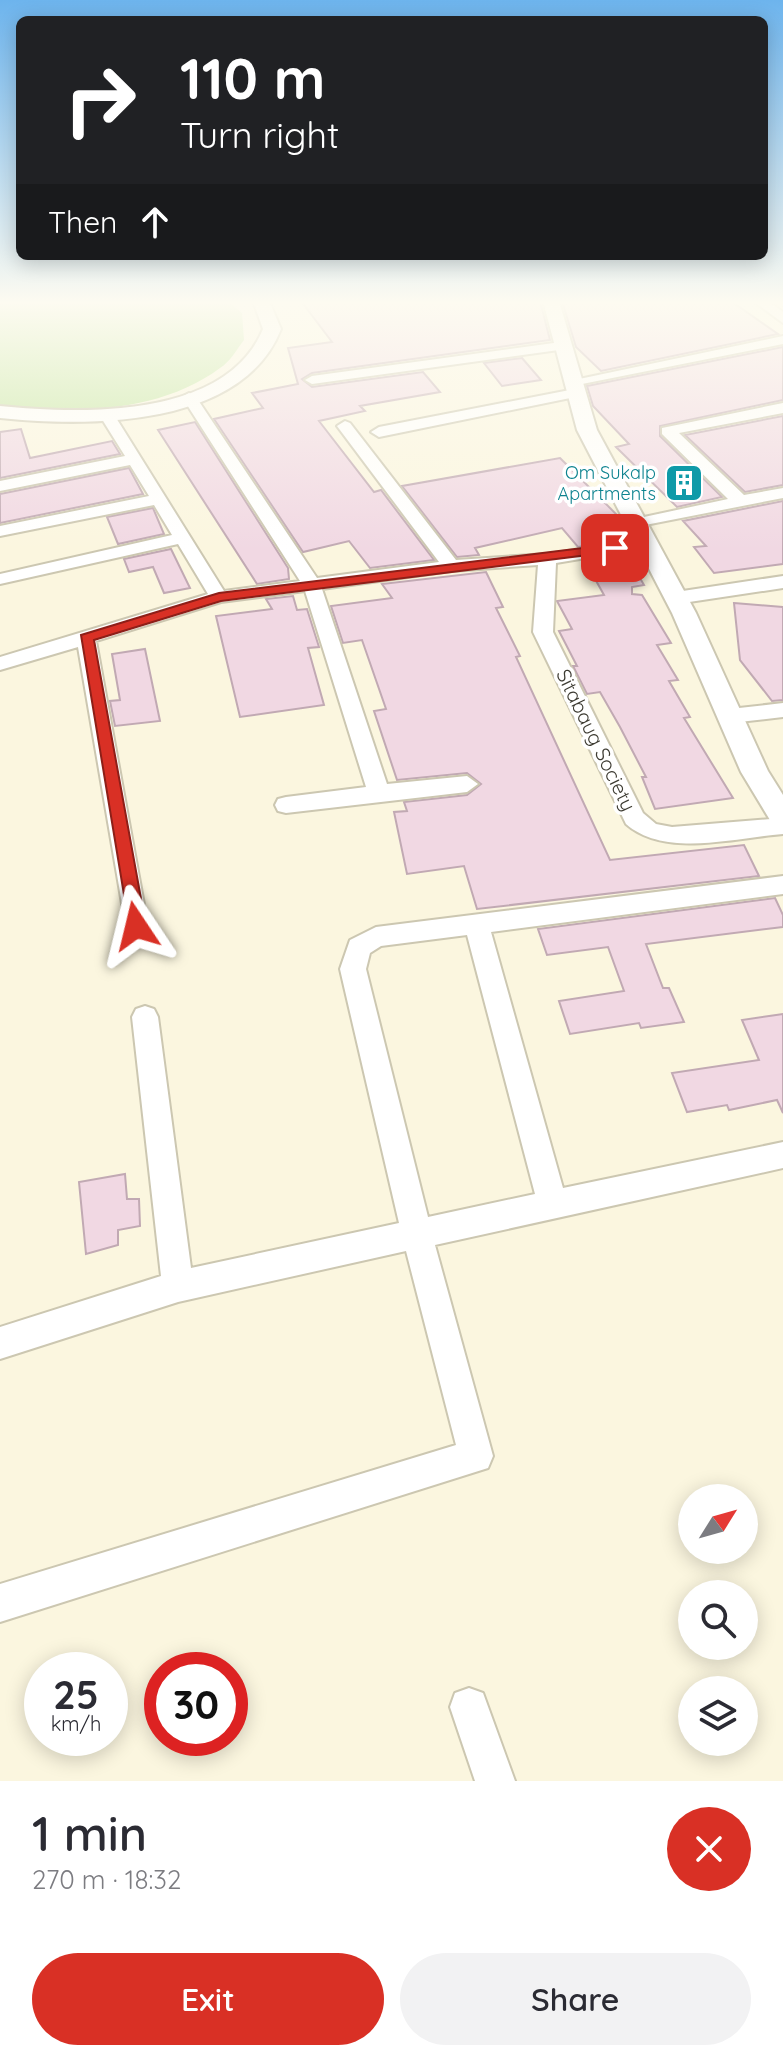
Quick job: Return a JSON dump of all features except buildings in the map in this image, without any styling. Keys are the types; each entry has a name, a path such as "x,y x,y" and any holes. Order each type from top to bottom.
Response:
{"street":[{"path":"0,412 55,419 108,416 189,397 219,384"},
{"path":"573,384 587,430 676,598 755,772 783,818"},
{"path":"379,432 587,384"},
{"path":"189,397 312,585 379,793"},
{"path":"740,501 668,431 783,408"},
{"path":"108,416 219,597"},
{"path":"345,426 451,566"},
{"path":"0,486 134,459"},
{"path":"0,664 219,597 451,566 584,553 740,501 783,493"},
{"path":"0,531 159,499"},
{"path":"0,579 183,538"},
{"name":"Sitabaug Society","path":"547,559 543,632 634,818 649,831 672,835 783,826"},
{"path":"676,598 783,582"},
{"path":"86,638 136,926"},
{"path":"730,716 783,710"},
{"path":"286,805 467,784"},
{"path":"0,1603 476,1456 417,1234 353,969 359,947 376,937 783,885"},
{"path":"476,924 553,1205"},
{"path":"145,1017 178,1286"},
{"path":"0,1343 178,1286 783,1155"},
{"path":"469,1707 495,1781"}],"green space":[{"path":"0,384 193,384 143,402 114,407 56,410 0,405"}],"place":[{"name":"Om Sukalp Apartments","path":"684,483"}],"route":[{"path":"136,926 86,638 219,597 451,566 547,559 615,548"}]}
